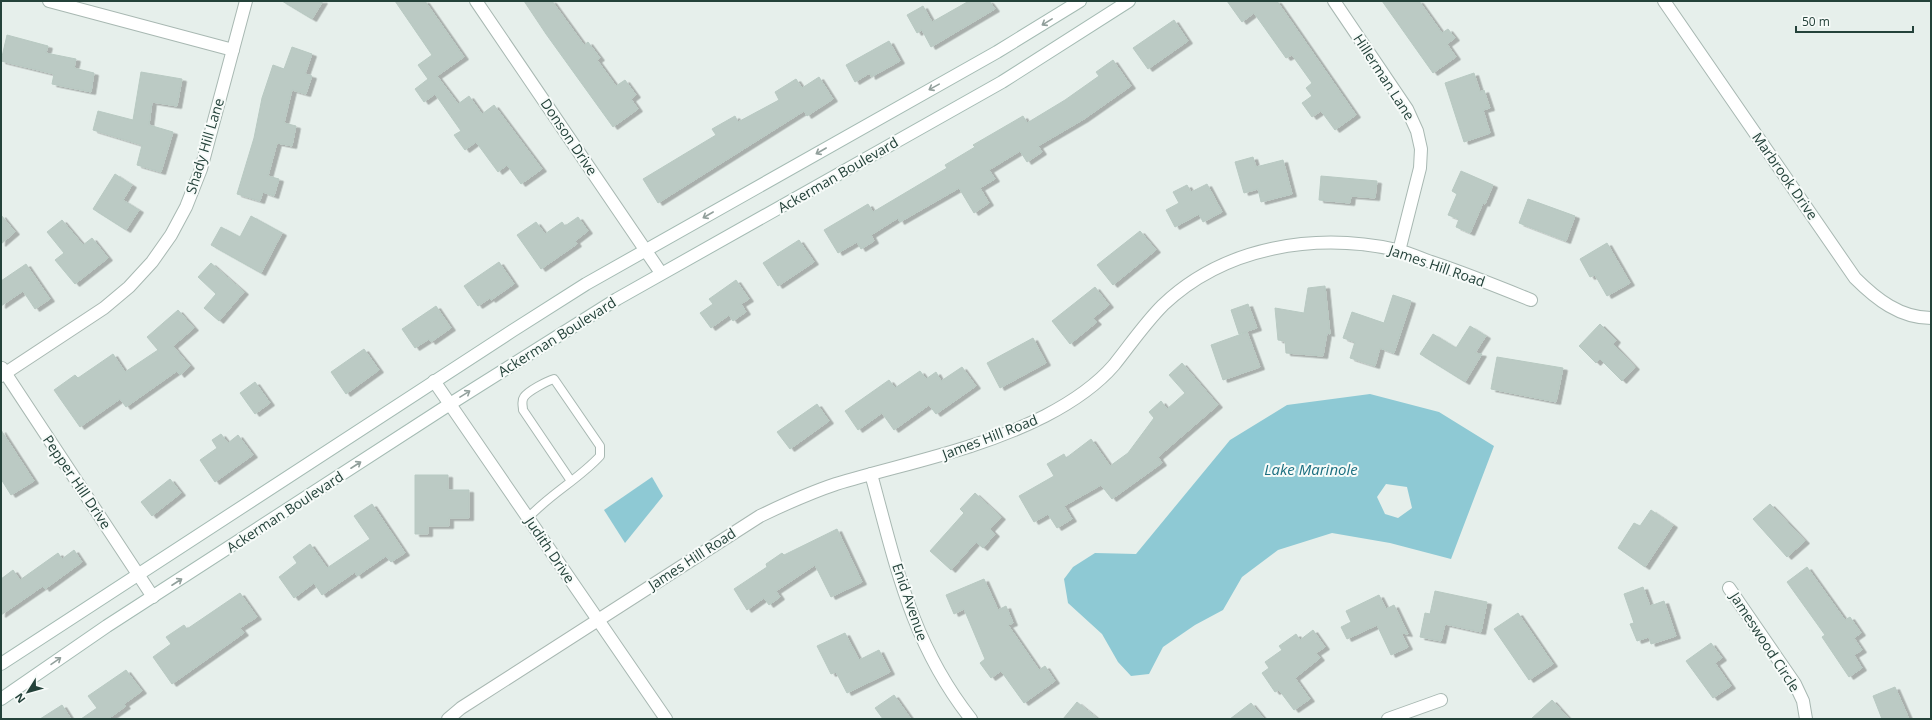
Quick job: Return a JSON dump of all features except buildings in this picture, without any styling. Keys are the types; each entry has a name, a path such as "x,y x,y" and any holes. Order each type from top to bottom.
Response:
{"street":[{"path":"49,1 233,50"},
{"name":"Shady Hill Lane","path":"2,372 104,308 129,287 152,262 186,207 201,169 246,1"},
{"name":"Donson Drive","path":"476,1 661,273"},
{"name":"Ackerman Boulevard","path":"1,664 434,381 580,288 997,52 1080,1"},
{"name":"Ackerman Boulevard","path":"1,699 107,626 450,404 661,273 1002,82 1129,1"},
{"name":"Hillerman Lane","path":"1334,1 1407,109 1417,131 1421,149 1420,168 1399,250"},
{"name":"Marbrook Drive","path":"1664,1 1855,278 1871,294 1890,307 1907,314 1931,318"},
{"name":"James Hill Road","path":"448,719 461,708 598,622 699,554 760,516 792,500 871,474 951,453 997,437 1044,416 1073,400 1095,383 1112,366 1155,313 1177,292 1202,275 1227,262 1256,252 1288,245 1325,242 1355,243 1399,250 1531,300"},
{"name":"Pepper Hill Drive","path":"2,372 153,597"},
{"name":"Judith Drive","path":"434,381 666,719"},
{"name":"Enid Avenue","path":"871,474 904,596 920,635 938,672 954,698 971,719"},
{"name":"Jameswood Circle","path":"1730,588 1795,684 1803,701 1806,719"},
{"path":"1388,719 1441,700"}],"lane":[{"path":"528,518 541,504 571,482 590,467 600,456 600,446 554,380 548,381 524,397 522,401 524,410 571,482"}],"water":[{"name":"Lake Marinole","path":"1370,394 1439,412 1494,446 1451,559 1390,543 1332,533 1278,550 1242,577 1223,610 1195,625 1163,647 1149,674 1131,676 1118,662 1102,634 1068,603 1064,579 1073,567 1095,553 1136,554 1230,440 1287,405","holes":["1386,484 1407,487 1412,508 1398,518 1385,514 1377,497"]},
{"path":"652,477 663,496 625,543 604,510"}]}
